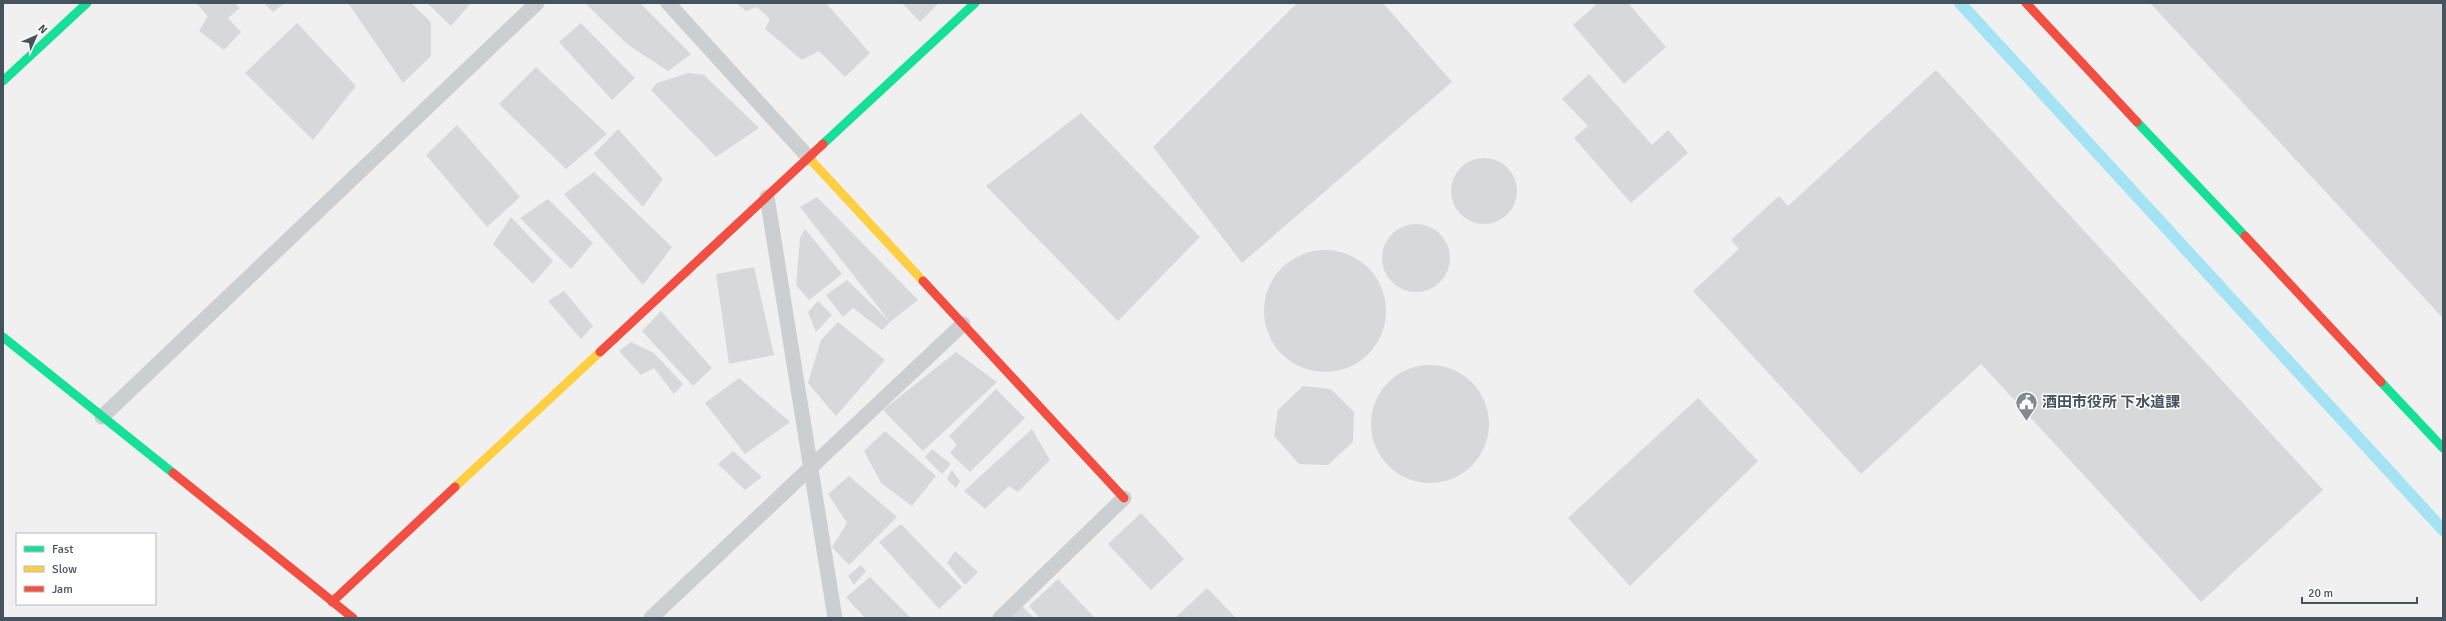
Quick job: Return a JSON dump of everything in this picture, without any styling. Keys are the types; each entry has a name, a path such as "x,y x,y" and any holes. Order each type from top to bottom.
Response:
{"street":[{"path":"3,81 87,3"},
{"path":"332,602 975,3"},
{"path":"2026,3 2443,448"},
{"path":"809,158 1124,498"},
{"path":"3,337 352,618"}],"lane":[{"path":"102,417 537,3"},
{"path":"668,3 809,158"},
{"path":"767,197 835,618"},
{"path":"651,618 963,324"},
{"path":"1000,618 1124,498"}],"building":[{"path":"196,3 234,3 240,8 228,18 241,32 224,50 199,31 208,16"},
{"path":"264,3 285,3 273,12"},
{"path":"348,3 411,3 431,22 431,56 403,83"},
{"path":"427,3 471,3 451,26"},
{"path":"585,3 640,3 691,54 668,71 627,44"},
{"path":"736,3 826,3 870,53 845,77 819,51 802,60 765,29 770,19 757,7 746,11"},
{"path":"902,3 939,3 920,22"},
{"path":"1297,3 1383,3 1452,82 1242,263 1153,147"},
{"path":"1598,3 1628,3 1666,47 1624,84 1573,25"},
{"path":"2150,3 2443,3 2443,318"},
{"path":"297,23 356,86 313,140 245,73"},
{"path":"581,23 635,78 612,100 559,42"},
{"path":"536,67 607,134 566,169 499,104"},
{"path":"1936,70 2323,490 2201,602 1981,364 1861,474 1693,291 1739,249 1731,240 1779,196 1788,206"},
{"path":"688,73 704,75 759,128 716,157 651,90 657,83"},
{"path":"1589,74 1652,145 1668,130 1688,153 1631,203 1574,138 1588,126 1562,99"},
{"path":"1081,113 1200,237 1118,321 986,186"},
{"path":"457,125 520,197 487,227 426,155"},
{"path":"618,129 663,179 643,207 594,154"},
{"path":"1484,158 1497,160 1512,173 1515,178 1517,191 1515,204 1502,219 1497,222 1484,224 1471,222 1456,209 1453,204 1451,191 1453,178 1466,163 1471,160"},
{"path":"594,172 672,247 643,285 564,194"},
{"path":"817,197 918,300 890,322 800,207"},
{"path":"548,199 593,243 571,269 520,218"},
{"path":"511,217 553,261 533,284 493,244"},
{"path":"1416,224 1429,227 1440,234 1447,245 1450,258 1447,271 1440,282 1429,289 1416,292 1403,289 1392,282 1385,271 1382,258 1385,245 1392,234 1403,227"},
{"path":"805,229 842,274 809,300 796,285 800,238"},
{"path":"1325,250 1349,254 1368,268 1382,287 1386,311 1382,335 1368,354 1349,368 1325,372 1301,368 1282,354 1268,335 1264,311 1268,287 1282,268 1301,254"},
{"path":"754,267 774,355 729,364 716,274"},
{"path":"847,280 890,322 882,330 853,308 843,317 826,295"},
{"path":"564,291 593,326 581,339 548,301"},
{"path":"818,301 832,315 816,332 808,312"},
{"path":"661,311 712,368 693,386 642,331"},
{"path":"838,322 885,360 836,416 808,383 821,340"},
{"path":"631,342 654,353 683,384 674,394 654,368 641,375 619,351"},
{"path":"956,352 997,382 923,451 883,410"},
{"path":"1430,365 1441,366 1452,370 1463,375 1472,382 1479,391 1484,402 1488,413 1488,435 1484,446 1479,457 1472,466 1463,473 1452,478 1441,482 1430,483 1419,482 1408,478 1397,473 1388,466 1381,457 1376,446 1372,435 1371,424 1372,413 1376,402 1381,391 1388,382 1397,375 1408,370 1419,366"},
{"path":"739,378 790,422 745,454 705,403"},
{"path":"1303,386 1331,389 1354,412 1353,442 1328,465 1299,464 1274,436 1278,410"},
{"path":"996,389 1025,418 970,472 950,453 957,445 949,436"},
{"path":"1698,398 1758,461 1630,586 1568,518"},
{"path":"1032,429 1050,460 1018,492 1009,486 985,509 964,491"},
{"path":"885,431 936,476 912,506 881,483 864,451"},
{"path":"932,449 951,464 942,474 925,457"},
{"path":"733,451 762,477 745,490 718,464"},
{"path":"952,470 960,481 956,488 947,479"},
{"path":"849,476 897,517 849,565 832,547 847,523 828,494"},
{"path":"1141,513 1184,559 1151,590 1108,544"},
{"path":"901,524 962,587 939,609 879,542"},
{"path":"955,551 978,572 965,585 947,563"},
{"path":"861,565 866,571 854,585 848,576"},
{"path":"870,577 911,618 865,618 846,597"},
{"path":"1058,579 1095,618 1040,618 1029,606"},
{"path":"1207,588 1236,618 1175,618"},
{"path":"1021,605 1034,618 1007,618"}],"waterway":[{"path":"1960,3 2443,530"}],"traffic: fast":[{"path":"3,81 87,3"},
{"path":"823,144 975,3"},
{"path":"2137,122 2245,236"},
{"path":"3,337 173,473"},
{"path":"2381,382 2443,448"}],"traffic: slow":[{"path":"809,158 923,281"},
{"path":"455,487 600,352"}],"traffic: jam":[{"path":"2026,3 2137,122"},
{"path":"600,352 823,144"},
{"path":"2245,236 2381,382"},
{"path":"923,281 1124,498"},
{"path":"173,473 353,618"},
{"path":"332,602 455,487"}],"place":[{"name":"酒田市役所 下水道課","path":"2027,422"}]}
